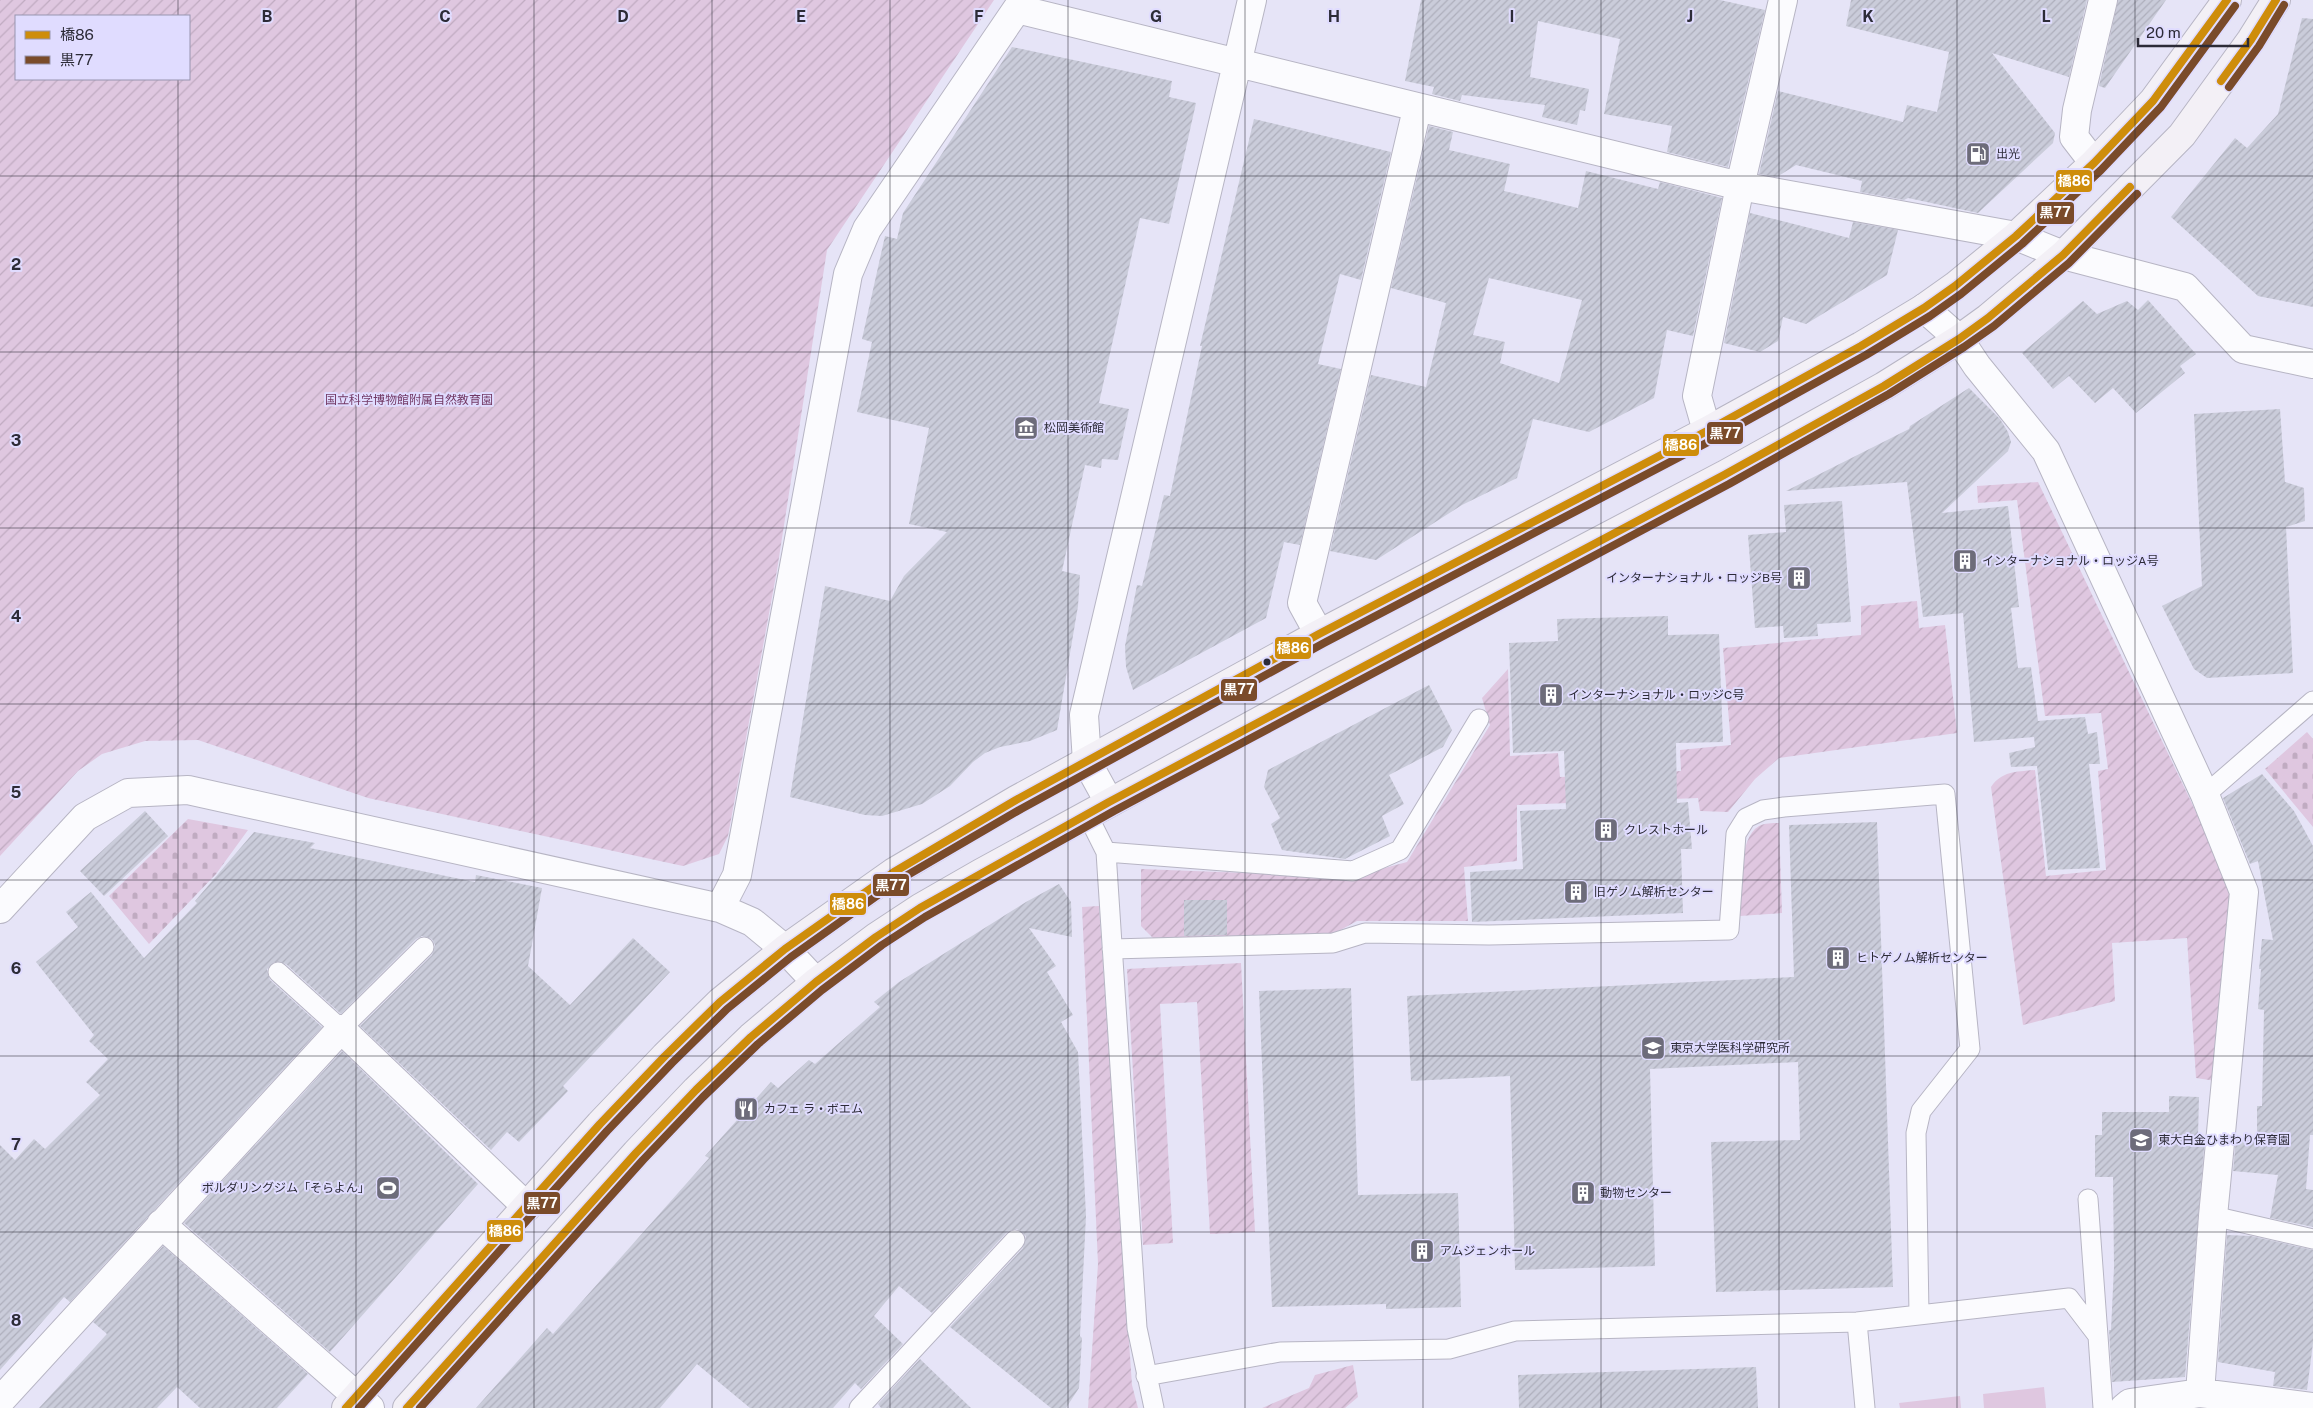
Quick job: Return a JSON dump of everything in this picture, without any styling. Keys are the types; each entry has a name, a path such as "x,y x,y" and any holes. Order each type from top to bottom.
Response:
{"main road":[{"path":"358,1404 600,1124 720,1002 785,949 894,872 1016,800 1319,634 1707,431 1924,308 1955,286 2016,236 2094,163 2153,101 2227,0"},
{"path":"407,1408 630,1160 690,1097 751,1037 816,982 876,937 920,908 1098,808 1724,476 1884,386 1959,340 1988,318 2063,254 2182,135 2251,40 2276,0"}],"street":[{"path":"1098,808 1086,762 1084,715 1252,0"},
{"path":"1707,431 1697,396 1740,186 1783,0"},
{"path":"2094,163 2074,137 2077,110 2103,0"},
{"path":"720,908 737,875 848,274 867,229 1017,9 1417,109 1740,186 2016,236 2063,254 2185,287 2243,348 2313,364"},
{"path":"1319,634 1302,603 1417,109"},
{"path":"1924,308 1959,340 1977,366 2046,451 2205,795 2244,892 2213,1216 2200,1393"},
{"path":"0,909 85,817 128,793 188,790 720,908 752,922 785,949 816,982"},
{"path":"8,1402 162,1224 341,1028 527,1207"},
{"path":"162,1224 358,1404"},
{"path":"2124,1408 2130,1403 2200,1393 2313,1407"}],"lane":[{"path":"2205,795 2313,701"},
{"path":"1106,852 1353,871 1400,850 1479,719"},
{"path":"1112,949 1333,943 1365,933 1488,935 1729,930 1736,834 1746,818 1763,810 1784,807 1945,794 1970,1050 1921,1111 1916,1133 1919,1314"},
{"path":"1098,808 1106,852 1137,1328 1154,1408"},
{"path":"278,972 341,1028 424,947"},
{"path":"2088,1199 2103,1408"},
{"path":"2213,1216 2313,1239"},
{"path":"859,1408 1015,1240"},
{"path":"1146,1376 1280,1352 1448,1349 1516,1331 1857,1322 2070,1298 2098,1336"},
{"path":"1857,1322 1865,1408"}],"green space":[{"name":"国立科学博物館附属自然教育園","path":"0,0 994,0 827,250 777,570 728,836 719,854 683,866 368,798 198,740 145,741 102,754 78,771 0,856"},
{"path":"2038,482 2220,862 2234,906 2216,1081 2196,1078 2187,938 2112,943 2115,1001 2023,1025 1991,787 2005,775 2035,770 2046,876 2106,870 2098,771 2108,769 2101,713 2045,716 2017,500 1978,503 1977,486"},
{"path":"1917,601 1919,628 1945,625 1957,733 1779,758 1755,779 1728,812 1700,811 1698,798 1517,805 1517,861 1464,867 1468,921 1357,921 1333,934 1153,938 1141,926 1141,869 1351,877 1407,862 1490,725 1482,698 1508,669 1510,756 1558,753 1560,777 1681,771 1680,750 1731,745 1723,648 1861,635 1861,606"},
{"path":"2307,732 2313,739 2313,827 2265,769"},
{"path":"188,819 248,830 216,874 149,944 109,896"},
{"path":"1779,823 1782,913 1740,916 1742,867 1747,842 1752,832 1759,826"},
{"path":"1099,906 1132,1385 1138,1408 1088,1408 1098,1264 1082,907"},
{"path":"1241,963 1255,1232 1210,1234 1197,1002 1160,1004 1173,1243 1143,1245 1127,969"},
{"path":"1353,1365 1358,1397 1345,1408 1262,1408 1309,1388 1315,1375"},
{"path":"2044,1387 2046,1408 1984,1408 1983,1394"},
{"path":"1960,1396 1961,1408 1900,1408 1899,1403"}],"building":[{"path":"1421,0 1720,0 1765,10 1728,167 1667,152 1672,126 1604,114 1620,39 1538,21 1530,77 1589,89 1585,111 1580,110 1577,125 1542,117 1545,105 1462,95 1460,101 1432,94 1434,87 1405,81"},
{"path":"1851,0 2087,0 2069,77 1992,53 2055,133 2053,143 1978,213 1908,198 1904,200 1860,192 1862,181 1796,165 1777,177 1759,174 1778,91 1903,122 1907,105 1937,112 1949,52 1846,26"},
{"path":"2118,0 2166,0 2105,88 2099,86"},
{"path":"2302,18 2313,19 2313,307 2258,296 2171,217 2235,138 2247,148 2278,114"},
{"path":"1012,47 1172,81 1169,97 1196,103 1169,224 1140,218 1099,403 1129,409 1118,460 1102,459 1101,468 1085,465 1062,571 1080,575 1078,606 1057,730 1030,741 1000,747 985,753 973,762 950,786 922,804 882,816 865,815 790,797 825,586 890,601 904,576 947,532 909,524 929,428 857,412 872,342 862,339 885,236 897,239 903,213"},
{"path":"1254,119 1391,152 1361,280 1340,274 1318,364 1341,369 1300,545 1284,542 1266,618 1133,690 1126,667 1125,646 1137,585 1142,586 1164,495 1170,496 1202,346 1200,346"},
{"path":"1429,126 1453,132 1449,150 1510,164 1504,191 1578,208 1586,171 1658,189 1660,182 1722,198 1693,336 1667,330 1654,398 1589,432 1533,419 1517,478 1462,505 1376,560 1330,551 1371,375 1426,387 1446,303 1391,288","holes":["1489,278 1582,300 1559,383 1500,363 1505,342 1473,335"]},
{"path":"1750,213 1849,238 1853,222 1898,230 1887,275 1806,324 1783,317 1778,341 1760,352 1724,343"},
{"path":"2148,300 2196,354 2180,366 2185,373 2136,413 2113,388 2095,403 2069,376 2053,389 2022,353 2083,301 2097,314 2127,301 2138,310"},
{"path":"1969,388 2000,419 2008,432 2011,442 2008,451 1942,513 2008,506 2019,607 2011,608 2018,668 2031,667 2038,721 2085,717 2088,734 2097,732 2100,764 2089,764 2100,868 2048,870 2037,766 2011,767 2009,753 2035,747 2034,737 1974,742 1963,613 1923,617 1907,482 1786,491 1909,429 1910,426"},
{"path":"2280,409 2285,482 2304,488 2305,521 2286,527 2293,673 2207,678 2194,669 2162,606 2202,586 2194,414"},
{"name":"インターナショナル・ロッジB号","path":"1842,501 1851,622 1817,624 1818,636 1784,638 1783,626 1755,628 1748,535 1786,532 1784,505"},
{"path":"1668,616 1668,635 1719,634 1723,742 1676,743 1677,803 1688,802 1692,849 1681,849 1683,913 1472,922 1470,872 1523,869 1520,811 1566,809 1564,751 1513,753 1509,643 1558,641 1557,619"},
{"path":"1429,685 1452,730 1443,747 1389,775 1404,804 1382,816 1390,836 1345,859 1282,850 1271,824 1280,818 1264,787 1268,770"},
{"path":"2262,774 2294,811 2313,846 2313,1135 2310,1135 2306,1189 2313,1190 2313,1227 2270,1218 2278,1175 2233,1171 2236,1139 2257,1141 2257,1106 2262,1106 2264,1010 2258,1009 2261,969 2259,969 2262,939 2273,940 2258,861 2250,864 2223,798"},
{"path":"145,811 168,836 104,896 80,871"},
{"path":"1877,822 1893,1287 1716,1292 1711,1142 1800,1140 1798,1062 1650,1069 1655,1266 1515,1270 1510,1076 1411,1081 1407,996 1794,977 1789,825"},
{"path":"254,832 315,843 310,848 475,882 476,875 542,888 528,966 570,1005 633,938 670,972 563,1086 568,1091 519,1142 507,1132 491,1150 360,1026 432,955 435,945 432,939 422,936 416,939 341,1014 286,964 274,962 267,969 270,980 322,1027 70,1302 64,1297 0,1370 0,1145 15,1160 34,1139 45,1149 100,1095 86,1082 108,1059 89,1041 94,1035 36,962 78,927 66,912 91,892 144,958 197,903 195,901"},
{"path":"1059,884 1071,902 1072,937 1029,928 1056,966 1047,972 1073,1015 1061,1022 1078,1052 1086,1216 1080,1336 1082,1338 1079,1388 1066,1408 1051,1408 950,1327 1023,1248 1026,1236 1017,1229 1007,1232 932,1313 899,1286 874,1316 903,1344 861,1389 855,1383 833,1408 750,1408 697,1364 660,1408 476,1408 547,1328 553,1334 709,1158 705,1156 771,1082 778,1088 809,1060 815,1064 880,1007 874,1002 899,982 1026,902"},
{"path":"1184,900 1227,900 1227,935 1184,936"},
{"path":"1351,988 1358,1195 1458,1193 1461,1307 1386,1309 1386,1304 1272,1307 1259,991"},
{"path":"342,1051 478,1184 330,1352 184,1223"},
{"path":"2169,1096 2199,1097 2198,1136 2205,1137 2185,1377 2112,1382 2109,1330 2111,1330 2114,1267 2113,1177 2095,1177 2095,1135 2102,1135 2102,1112 2169,1112"},
{"path":"2227,1235 2251,1236 2313,1250 2313,1343 2307,1390 2273,1386 2275,1372 2218,1362"},
{"path":"163,1246 308,1374 277,1408 200,1408 177,1387 157,1408 39,1408 107,1334 93,1322"},
{"path":"920,1359 971,1408 881,1408 878,1404"},
{"path":"1756,1367 1758,1408 1519,1408 1518,1375"}],"transit line":[{"name":"橋86","path":"346,1408 600,1124 665,1056 720,1002 785,949 894,872 1016,800 1319,634 1707,431 1861,346 1924,308 1955,286 2016,236 2094,163 2153,101 2227,0"},
{"name":"橋86","path":"2221,81 2251,40 2276,0"},
{"name":"黒77","path":"2229,87 2259,46 2284,5"},
{"name":"黒77","path":"359,1408 607,1131 672,1063 727,1009 791,957 899,880 1021,809 1324,643 1712,440 1866,355 1930,316 1961,294 2022,244 2101,170 2161,107 2235,6"},
{"name":"橋86","path":"407,1408 636,1153 696,1090 751,1037 816,982 876,937 920,908 1109,802 1724,475 1884,386 1959,339 1988,318 2063,255 2130,187"},
{"name":"黒77","path":"420,1408 643,1160 703,1097 758,1044 822,990 882,945 925,917 1114,811 1729,484 1889,394 1994,326 2069,263 2137,194"}],"place":[{"name":"出光","path":"1978,154"},
{"name":"松岡美術館","path":"1026,428"},
{"name":"インターナショナル・ロッジA号","path":"1965,561"},
{"name":"インターナショナル・ロッジB号","path":"1799,578"},
{"name":"インターナショナル・ロッジC号","path":"1551,695"},
{"name":"クレストホール","path":"1606,830"},
{"name":"旧ゲノム解析センター","path":"1576,892"},
{"name":"ヒトゲノム解析センター","path":"1838,958"},
{"name":"東京大学医科学研究所","path":"1653,1048"},
{"name":"カフェ ラ・ボエム","path":"746,1109"},
{"name":"東大白金ひまわり保育園","path":"2141,1140"},
{"name":"ボルダリングジム「そらよん」","path":"388,1188"},
{"name":"動物センター","path":"1583,1193"},
{"name":"アムジェンホール","path":"1422,1251"}]}
